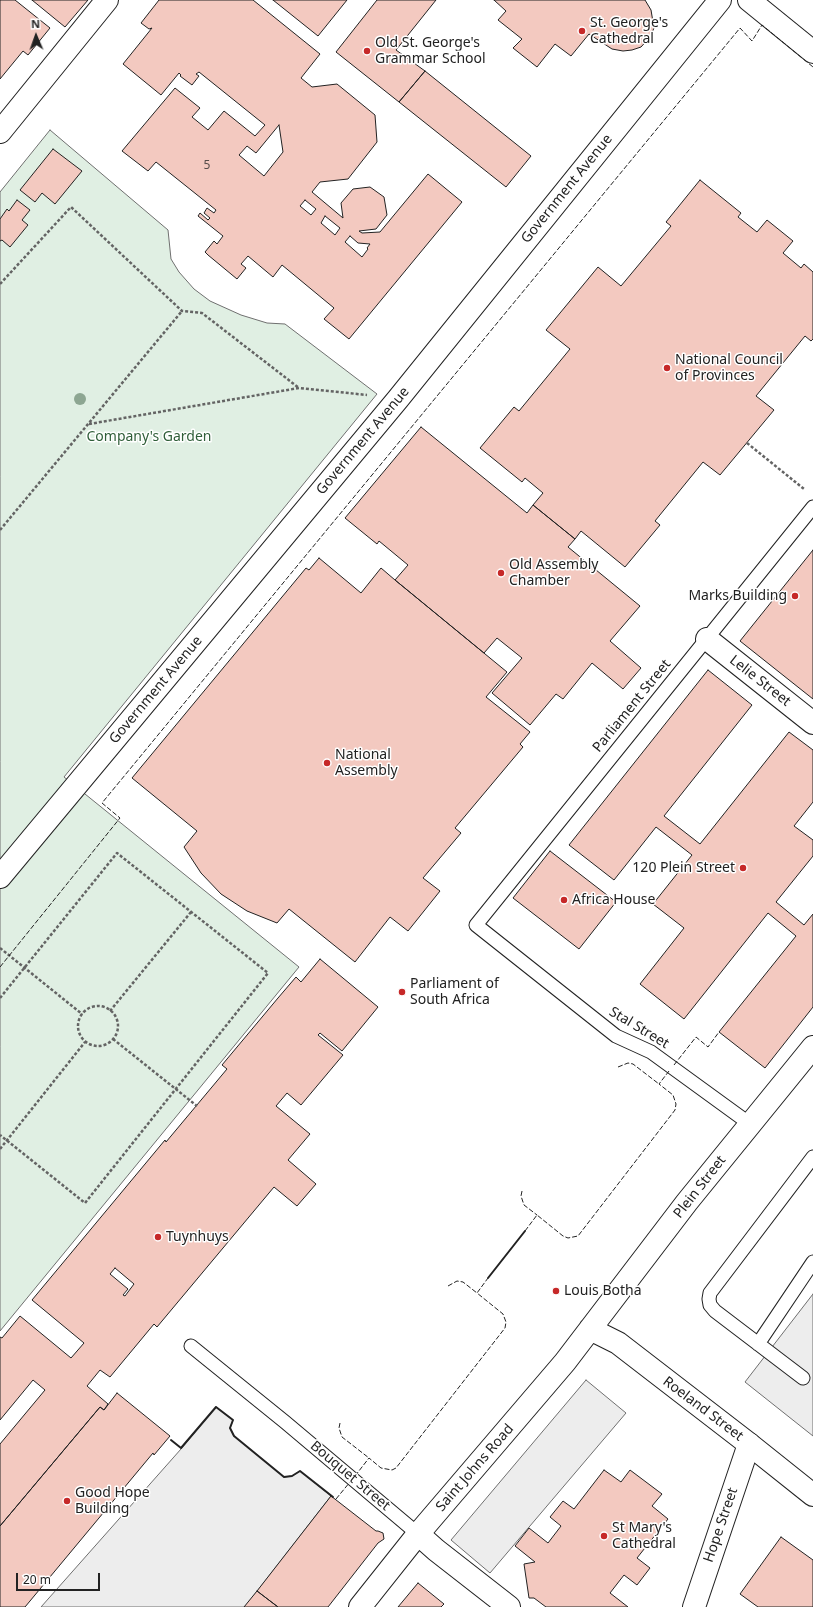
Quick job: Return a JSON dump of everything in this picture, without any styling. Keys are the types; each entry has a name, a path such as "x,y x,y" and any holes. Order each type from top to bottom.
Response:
{"street":[{"path":"0,132 106,0"},
{"name":"Government Avenue","path":"0,877 398,399 720,0"},
{"path":"749,0 813,52"},
{"name":"Lelie Street","path":"707,639 813,723"},
{"name":"Plein Street","path":"590,1329 750,1124 813,1046"},
{"name":"Roeland Street","path":"590,1329 618,1343 813,1495"},
{"name":"Saint Johns Road","path":"360,1607 418,1534 565,1362 590,1329"},
{"name":"Hope Street","path":"694,1607 749,1444"},
{"name":"Bouquet Street","path":"418,1534 436,1550 509,1607"}],"lane":[{"name":"Parliament Street","path":"476,926 813,507"},
{"name":"Stal Street","path":"476,926 616,1036 650,1052 750,1124"},
{"path":"803,1378 715,1311 710,1305 709,1299 710,1293 813,1157"},
{"path":"758,1344 813,1262"},
{"name":"Bouquet Street","path":"191,1346 285,1422 418,1534"}],"path":[{"path":"0,284 71,206 182,311 202,313 299,388"},
{"path":"0,530 182,311"},
{"path":"89,424 299,388 398,399"},
{"path":"747,443 807,492"},
{"path":"0,998 117,853 268,973 85,1204 0,1135"},
{"path":"110,1011 191,912"},
{"path":"0,948 82,1014"},
{"path":"92,1008 105,1008 114,1015 117,1021 117,1033 113,1039 103,1046 90,1045 85,1042 79,1031 78,1025 82,1014 92,1008"},
{"path":"113,1039 197,1106"},
{"path":"0,1149 85,1042"}],"green space":[{"name":"Company's Garden","path":"50,130 168,230 171,259 179,272 194,289 210,301 241,315 267,323 285,324 377,394 64,777 299,967 0,1331 0,192"}],"shaded area":[{"path":"813,1294 813,1436 745,1382"},
{"path":"586,1380 626,1413 490,1573 451,1540"},
{"path":"216,1407 233,1420 230,1428 234,1436 284,1477 292,1476 300,1471 331,1496 245,1607 41,1607 181,1449"}],"building":[{"path":"0,0 15,0 50,28 28,55 23,51 0,79"},
{"path":"32,0 88,0 65,27"},
{"path":"159,0 253,0 320,54 301,78 312,87 337,84 375,115 377,142 348,179 320,182 312,192 343,218 341,203 353,189 370,187 384,197 387,215 376,229 359,231 362,233 380,232 428,174 462,202 349,339 324,319 334,308 282,265 273,277 248,256 241,264 246,268 237,279 208,255 205,252 214,241 217,244 223,236 198,216 200,213 208,220 210,218 204,213 207,208 214,213 216,210 156,162 148,171 122,151 175,88 200,108 192,117 208,130 224,111 255,136 265,125 199,72 196,74 199,76 192,85 180,76 181,75 179,73 161,95 123,64 152,28 149,29 141,23","holes":["279,125 283,152 264,176 239,155 247,146 256,153","305,200 316,209 311,215 300,206","325,216 340,228 335,235 321,223","350,236 358,243 370,244 362,257 345,242"]},
{"path":"273,0 347,0 318,36"},
{"name":"Old St. George's Grammar School","path":"377,0 436,0 396,50 425,71 399,102 336,52"},
{"name":"St. George's Cathedral","path":"494,0 645,0 651,10 654,28 650,37 641,47 632,50 623,51 612,49 589,34 571,56 555,44 537,67 513,48 522,39 498,20 506,11"},
{"path":"425,71 531,156 506,187 399,102"},
{"path":"53,149 82,171 55,204 42,193 35,202 20,190"},
{"name":"National Council of Provinces","path":"700,180 741,213 738,217 757,232 767,220 793,241 783,253 801,268 804,264 813,272 813,339 811,341 805,336 756,396 774,410 720,475 703,462 655,521 660,525 625,567 581,531 575,539 533,505 543,493 525,478 522,482 480,448 514,407 519,411 570,349 546,330 598,267 621,286 671,226 666,222"},
{"path":"17,200 30,210 22,220 28,225 10,247 2,240 0,241 0,219 7,209 9,211"},
{"name":"Old Assembly Chamber","path":"421,427 527,513 533,505 575,539 568,547 640,606 610,641 641,668 623,689 592,663 563,699 556,694 530,725 492,693 522,658 497,638 484,653 395,580 408,565 379,541 377,544 345,518"},
{"name":"Marks Building","path":"813,550 813,699 740,641"},
{"name":"National Assembly","path":"319,558 361,593 381,568 507,672 486,697 530,732 520,744 523,747 455,828 461,833 423,878 440,891 408,931 390,917 355,962 289,909 277,923 247,911 221,894 201,873 184,847 197,831 132,778 306,568 309,570"},
{"name":"120 Plein Street","path":"708,670 752,705 664,816 700,844 789,732 813,750 813,802 794,826 813,840 813,856 776,902 804,925 813,914 813,1007 765,1068 719,1032 796,936 768,913 684,1019 640,984 684,928 653,904 692,855 656,827 614,880 569,845"},
{"name":"Africa House","path":"550,851 616,902 579,949 513,898"},
{"name":"Tuynhuys","path":"320,959 378,1007 342,1051 320,1033 318,1035 343,1055 301,1105 287,1093 276,1106 310,1134 288,1160 316,1184 297,1206 274,1187 157,1327 154,1324 110,1377 100,1370 87,1386 108,1404 104,1410 100,1407 0,1526 0,1444 45,1390 33,1380 0,1420 0,1337 2,1338 20,1316 71,1358 84,1343 32,1300 165,1140 166,1142 227,1069 222,1065 278,998 296,977 301,982","holes":["115,1268 134,1284 125,1296 123,1295 128,1289 110,1274"]},
{"name":"Good Hope Building","path":"117,1393 170,1436 154,1455 153,1453 25,1607 0,1607 0,1526 100,1407 104,1410"},
{"name":"St Mary's Cathedral","path":"604,1470 621,1482 630,1470 662,1494 652,1506 668,1519 637,1558 650,1568 637,1585 624,1575 610,1593 628,1607 546,1607 534,1598 529,1598 524,1564 535,1562 515,1546 529,1528 548,1543 561,1526 550,1517 563,1501 574,1509"},
{"path":"331,1496 376,1531 383,1533 384,1539 378,1543 328,1607 278,1607 257,1591"},
{"path":"781,1537 813,1560 813,1607 758,1607 740,1594"},
{"path":"418,1583 444,1604 441,1607 398,1607"},
{"path":"257,1591 278,1607 244,1607"}],"fence":[{"path":"0,967 120,818 102,803 740,28 752,41 762,25 813,67"},
{"path":"674,1065 696,1037 708,1047 719,1032"},
{"path":"618,1067 628,1063 633,1064 659,1084"},
{"path":"525,1231 537,1215 563,1236 568,1238 578,1236 675,1110 676,1104 673,1095 659,1084 669,1071"},
{"path":"522,1191 521,1196 524,1205 537,1215"},
{"path":"355,1476 369,1458 381,1468 392,1470 396,1468 505,1328 506,1322 503,1314 477,1293 488,1278"},
{"path":"448,1286 457,1281 463,1282 477,1293"},
{"path":"340,1423 339,1428 342,1437 369,1458"},
{"path":"336,1499 350,1482"}],"wall":[{"path":"488,1278 525,1231"},
{"path":"171,1440 181,1448 216,1407 233,1420 230,1428 234,1436 284,1477 292,1476 300,1471 333,1497"}],"place":[{"name":"St. George's Cathedral","path":"582,31"},
{"name":"Old St. George's Grammar School","path":"367,51"},
{"name":"National Council of Provinces","path":"667,368"},
{"name":"Old Assembly Chamber","path":"501,573"},
{"name":"Marks Building","path":"795,596"},
{"name":"National Assembly","path":"327,763"},
{"name":"120 Plein Street","path":"743,868"},
{"name":"Africa House","path":"564,900"},
{"name":"Parliament of South Africa","path":"402,992"},
{"name":"Tuynhuys","path":"158,1237"},
{"name":"Louis Botha","path":"556,1291"},
{"name":"Good Hope Building","path":"67,1501"},
{"name":"St Mary's Cathedral","path":"604,1536"}]}
